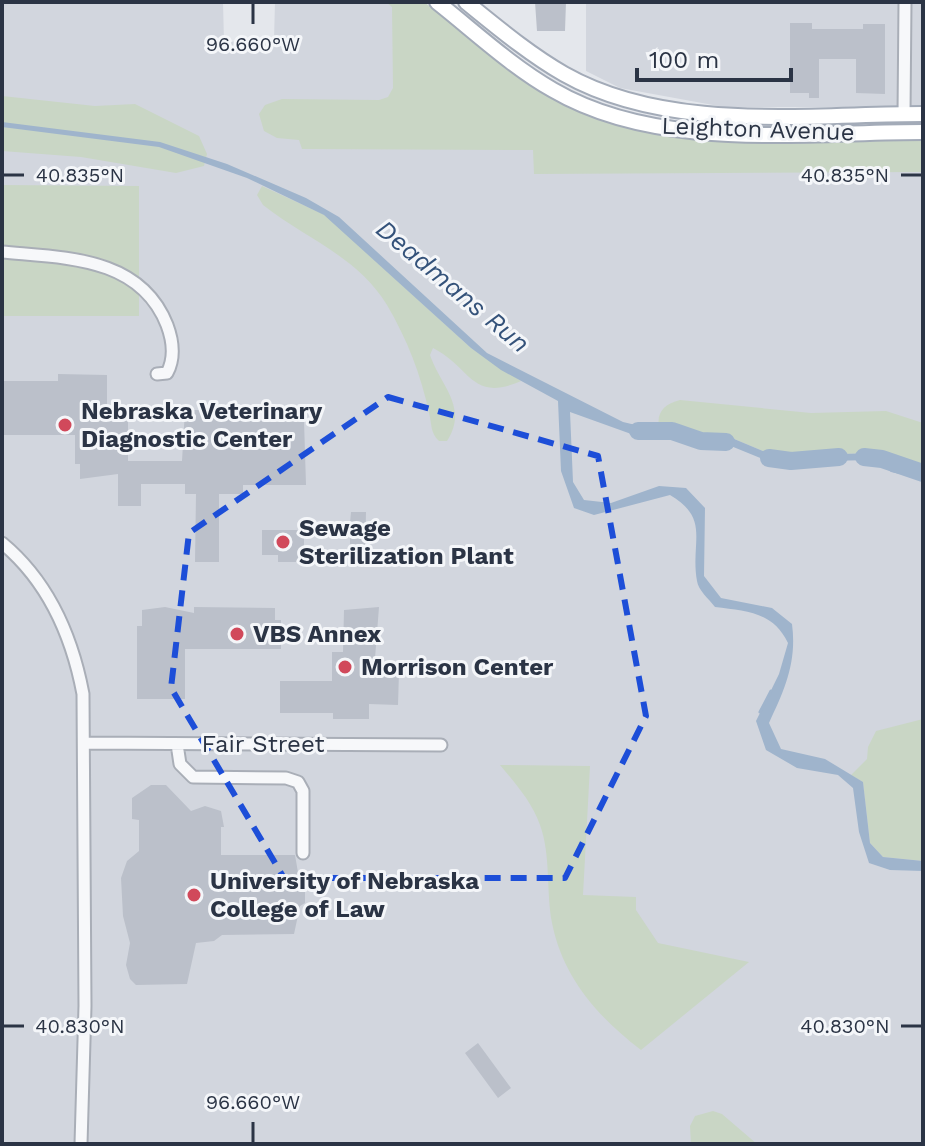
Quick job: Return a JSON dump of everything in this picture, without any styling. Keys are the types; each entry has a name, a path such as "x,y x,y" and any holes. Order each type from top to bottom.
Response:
{"main road":[{"name":"Leighton Avenue","path":"437,2 554,90 628,121 708,131 923,132"},
{"name":"Leighton Avenue","path":"466,2 565,75 650,106 702,113 923,114"}],"lane":[{"path":"904,114 905,2"},
{"path":"2,252 87,261 132,279 159,309 169,331 172,363 167,373 157,374"},
{"path":"2,543 46,593 67,632 83,694 81,1144"},
{"name":"Fair Street","path":"85,743 441,745"},
{"path":"177,744 180,764 193,777 286,778 298,782 303,791 303,853"}],"highlighted area":[{"path":"388,397 598,456 646,716 565,878 284,878 171,688 189,533"}],"shaded area":[{"path":"2,2 223,2 224,42 274,40 275,2 391,2 504,91 923,170 923,1144 2,1144"},
{"path":"586,2 923,2 923,107 724,107 620,88 586,71"}],"green space":[{"path":"386,2 424,2 525,78 622,124 923,138 923,172 534,174 533,150 302,149 299,140 277,138 264,131 259,114 265,105 282,99 379,100 388,97 393,88 392,7"},
{"path":"2,96 95,106 135,104 199,136 207,154 204,166 176,173 81,157 2,151"},
{"path":"2,185 139,186 139,316 2,316"},
{"path":"262,186 325,215 471,348 521,381 504,387 481,385 433,348 430,355 450,396 455,417 447,441 439,441 433,432 412,358 387,305 361,273 263,205 257,195"},
{"path":"680,400 811,413 886,411 923,423 923,469 899,469 875,453 775,456 727,436 660,431 662,411"},
{"path":"923,719 923,861 883,857 870,843 863,782 851,775 867,759 868,747 876,731"},
{"path":"500,765 590,766 583,895 636,897 636,910 658,943 749,962 641,1050 610,1024 584,995 564,961 552,923 546,848 540,825 528,801"},
{"path":"713,1111 722,1114 757,1144 691,1144 690,1126 695,1116"}],"water":[{"path":"2,122 160,142 227,164 306,198 339,217 487,353 623,422 661,431 727,436 775,456 875,453 899,469 923,469 923,479 891,472 875,460 770,462 726,444 634,435 570,412 573,482 584,500 611,503 659,486 686,488 705,508 704,576 721,598 772,608 792,624 793,651 788,675 769,723 781,749 825,759 863,782 870,843 883,857 923,861 923,871 890,870 869,863 859,832 853,788 838,775 797,768 766,750 756,721 779,674 788,643 767,619 748,612 715,607 702,591 696,567 695,522 683,504 670,495 594,515 574,508 561,471 558,401 501,370 471,348 324,215 247,178 159,147 2,127"}],"building":[{"path":"535,2 566,2 565,31 537,31"},
{"path":"790,23 812,23 812,29 863,29 863,24 885,24 885,94 856,93 856,59 819,59 819,98 809,98 809,93 790,93"},
{"path":"58,374 107,375 107,405 116,405 116,414 128,414 128,461 182,461 185,410 243,410 243,420 304,421 306,485 243,485 243,494 219,494 219,562 195,562 196,494 185,494 185,484 141,484 141,506 118,506 118,474 80,479 80,464 75,464 75,435 2,435 2,381 58,381"},
{"path":"351,512 366,512 365,555 350,554 350,537 344,537 344,523 350,523"},
{"name":"Sewage Sterilization Plant","path":"262,530 304,530 304,555 298,555 298,562 278,562 278,555 262,555"},
{"path":"165,607 194,613 194,607 275,608 275,620 281,620 281,649 185,649 185,699 137,699 137,626 142,626 142,610"},
{"name":"Morrison Center","path":"379,607 374,671 399,672 398,705 369,704 369,719 333,719 333,713 280,713 280,681 332,681 332,652 343,652 344,610"},
{"path":"151,785 166,785 191,811 205,806 221,811 224,827 221,827 221,855 295,855 300,884 305,886 305,903 300,906 294,934 222,935 214,941 196,943 187,984 136,985 130,979 126,965 130,943 123,916 121,878 127,861 139,851 139,820 132,819 132,798"},
{"path":"478,1043 511,1088 498,1098 465,1053"}],"waterway":[{"name":"Deadmans Run","path":"638,431 672,431 701,441 726,442"},
{"name":"Deadmans Run","path":"769,458 791,461 839,457"},
{"name":"Deadmans Run","path":"864,457 882,459 923,473"},
{"path":"760,712 771,691"}],"place":[{"name":"Nebraska Veterinary Diagnostic Center","path":"65,425"},
{"name":"Sewage Sterilization Plant","path":"283,542"},
{"name":"VBS Annex","path":"237,634"},
{"name":"Morrison Center","path":"345,667"},
{"name":"University of Nebraska College of Law","path":"194,895"}]}
